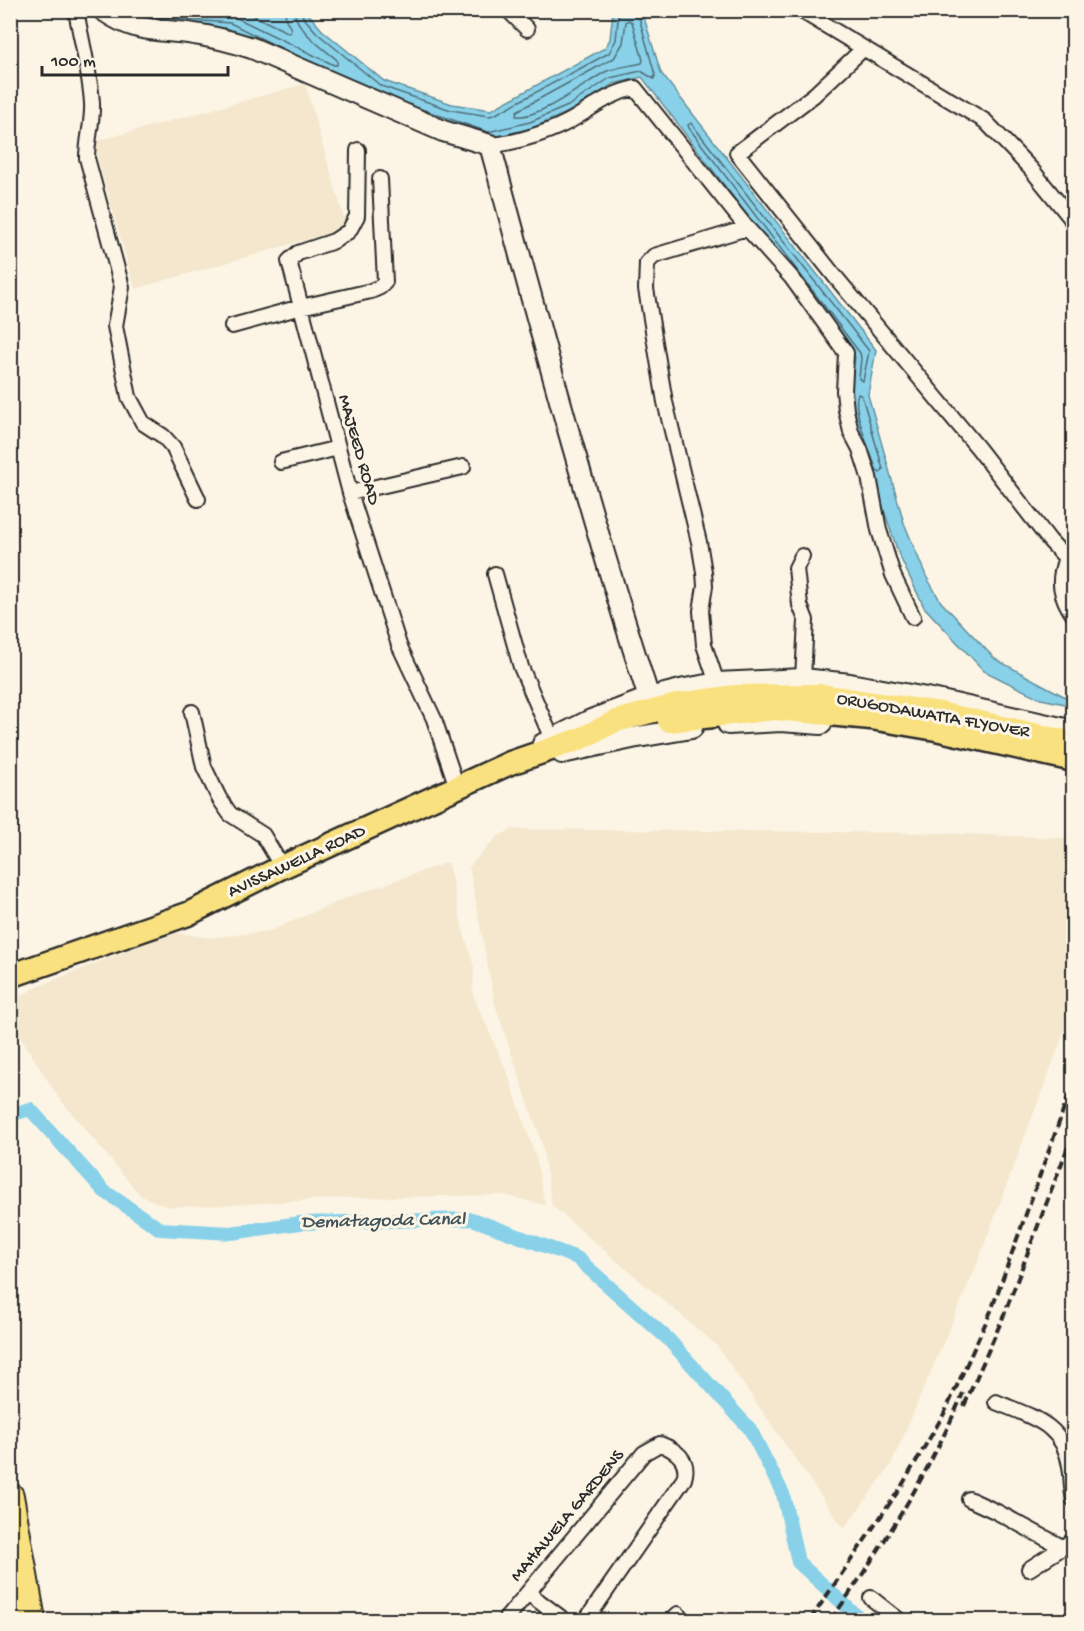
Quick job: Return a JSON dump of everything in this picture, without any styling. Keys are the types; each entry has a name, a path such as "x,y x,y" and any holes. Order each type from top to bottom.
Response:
{"highway":[{"path":"10,1496 32,1620"}],"main road":[{"name":"ORUGODAWATTA FLYOVER","path":"580,739 616,722 680,704 735,696 820,695 940,713 1074,743"},
{"name":"ORUGODAWATTA FLYOVER","path":"580,739 676,720 775,709 871,717 1074,760"},
{"name":"AVISSAWELLA ROAD","path":"15,972 188,914 282,867 510,763 580,739"}],"street":[{"path":"76,10 92,100 92,121 87,141 87,158 122,287 115,326 129,398 143,423 163,436 173,447 198,499"},
{"path":"103,10 140,29 216,38 252,48 443,131 490,145 528,137 564,124 618,92 635,88 747,228 791,277 846,353 844,391 851,432 860,449 869,477 879,530 893,575 913,617"},
{"path":"508,10 527,30"},
{"path":"800,10 985,121 1031,169 1074,225"},
{"path":"863,49 814,95 737,153 833,274 978,448 1050,541 1070,557 1059,580 1064,601 1074,616"},
{"path":"490,145 540,333 618,602 649,698"},
{"name":"MAJEED ROAD","path":"358,150 357,216 349,231 334,241 298,253 289,261 350,493 399,645 434,719 457,787"},
{"path":"232,326 380,287 385,282 380,179"},
{"path":"717,683 704,645 701,611 705,586 704,572 699,542 665,402 646,289 647,263 654,256 747,228"},
{"path":"281,462 338,448"},
{"path":"350,493 463,467"},
{"path":"802,556 796,568 800,605 806,620 807,631 803,679"},
{"path":"495,574 521,667 552,739"},
{"path":"510,763 591,720 649,698 717,683 803,679 850,684 920,696 1074,731"},
{"path":"192,712 204,767 219,798 230,814 263,835 282,867"},
{"path":"510,763 680,730 728,724 781,722 838,724 892,732 1074,771"},
{"path":"996,1402 1039,1420 1064,1442 1071,1467 1074,1500"},
{"name":"MAHAWELA GARDENS","path":"505,1620 644,1453 660,1444 672,1449 682,1457 687,1470 684,1479 586,1620"},
{"path":"969,1499 1068,1543 1029,1569"},
{"path":"528,1593 564,1620"},
{"path":"871,1598 899,1620"}],"shaded area":[{"path":"305,84 347,228 135,289 93,142"},
{"path":"512,829 941,833 1063,838 1073,842 1073,1009 977,1264 891,1465 844,1529 716,1345 552,1206 542,1144 495,1005 469,867 497,837"},
{"path":"448,862 474,967 473,995 508,1074 537,1161 545,1205 503,1195 347,1198 168,1207 141,1196 58,1097 11,1022 11,1001 39,986 173,932 210,938 270,931 346,898"}],"water":[{"path":"113,11 306,11 322,30 384,81 452,104 491,110 605,48 610,39 613,11 642,11 661,73 876,350 868,395 904,523 926,576 941,602 995,659 1071,700 1070,705 1041,699 984,671 924,607 899,555 854,421 850,400 855,357 642,77 613,84 571,111 532,128 487,139 373,99 228,29 150,23"}],"waterway":[{"name":"Dematagoda Canal","path":"10,1115 30,1109 104,1191 160,1229 231,1233 300,1223 472,1219 577,1258 668,1339 750,1429 783,1494 798,1562 861,1620"}],"railway":[{"path":"810,1620 901,1487 945,1412 991,1311 1074,1081"},
{"path":"964,1406 1004,1315 1074,1131"},
{"path":"831,1620 903,1510 935,1453 963,1393"}]}
